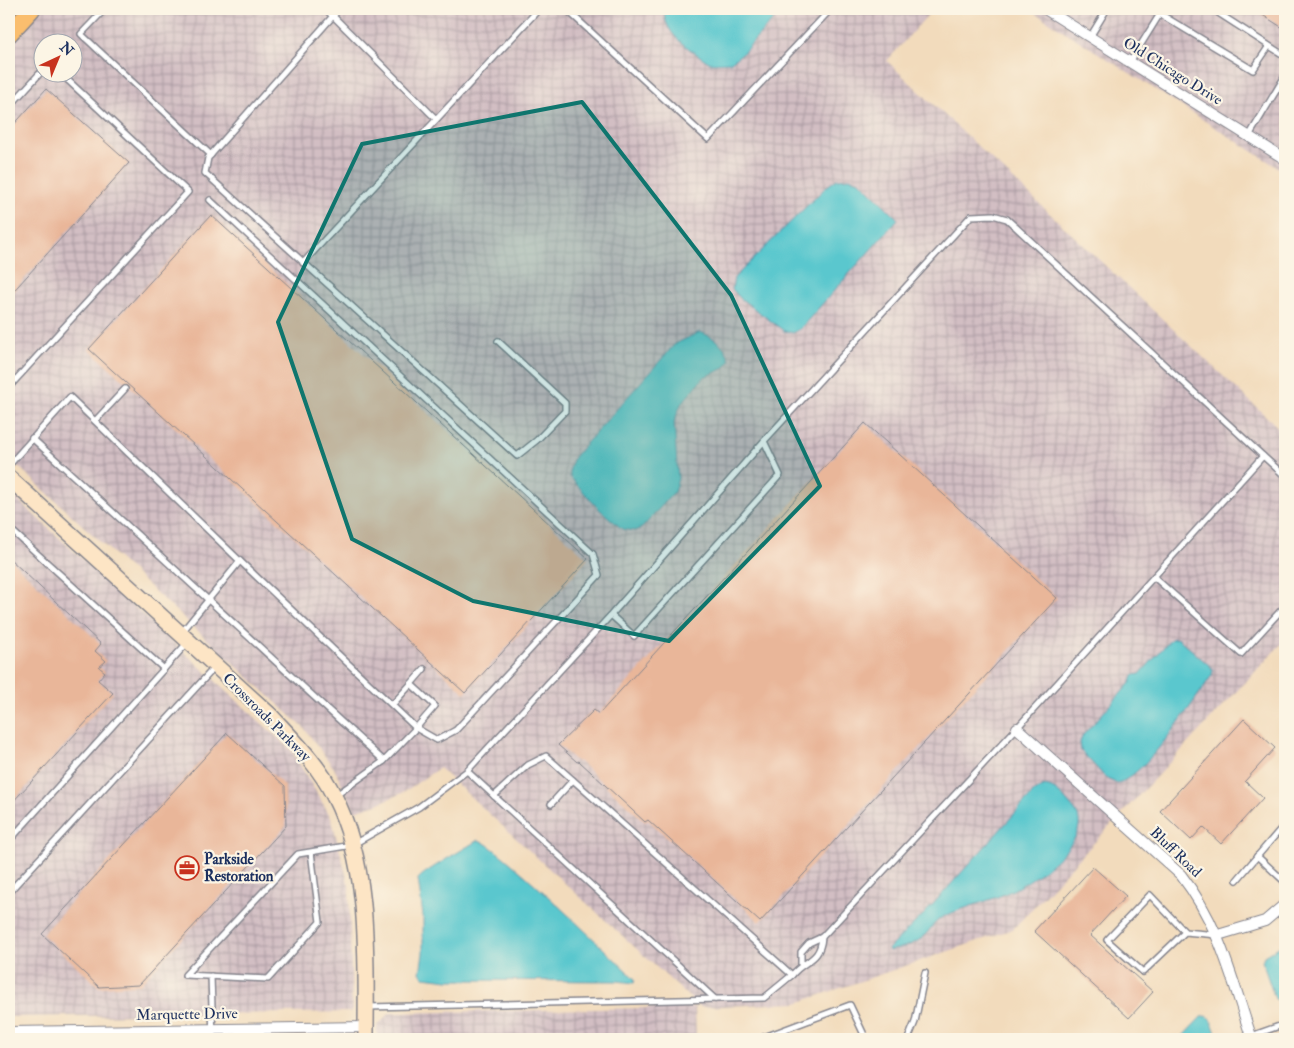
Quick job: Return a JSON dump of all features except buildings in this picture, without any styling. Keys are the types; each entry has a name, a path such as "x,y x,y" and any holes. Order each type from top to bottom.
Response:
{"main road":[{"path":"9,34 32,9"}],"street":[{"name":"Old Chicago Drive","path":"1045,9 1285,159"},
{"name":"Crossroads Parkway","path":"9,480 270,716 309,757 335,797 352,845 364,902 366,1033"},
{"name":"Bluff Road","path":"1017,728 1181,875 1199,899 1218,935 1251,1038"},
{"path":"1218,935 1266,920 1285,904"},
{"name":"Marquette Drive","path":"9,1032 170,1034 213,1028 366,1033"}],"lane":[{"path":"104,9 81,34 211,154"},
{"path":"325,9 436,119"},
{"path":"339,9 211,154 208,158 205,173 516,456 537,440 565,410 565,403 498,341"},
{"path":"304,263 539,9"},
{"path":"566,9 708,139 831,9"},
{"path":"1090,37 1107,9"},
{"path":"1212,9 1285,56"},
{"path":"1130,62 1161,11 1253,70 1269,46"},
{"path":"1249,136 1285,76"},
{"path":"9,107 32,82"},
{"path":"9,387 188,192 70,82"},
{"path":"9,465 70,397 416,728 437,740 456,730 599,575 593,554 210,200"},
{"path":"312,852 320,922 268,979 185,975 298,854 352,845 419,807 467,771 611,615 764,441 970,216 993,215 1007,219 1285,476"},
{"path":"95,421 125,389"},
{"path":"32,438 384,761"},
{"path":"611,615 634,636 780,475 764,441"},
{"path":"801,964 801,952 809,944 822,937 1017,728 1263,456"},
{"path":"9,528 164,669"},
{"path":"9,841 164,669 209,600 240,560"},
{"path":"1154,578 1241,654 1285,606"},
{"path":"9,892 216,666"},
{"path":"392,705 424,670"},
{"path":"335,797 384,761 435,706 411,684"},
{"path":"494,796 528,765 546,756 792,975"},
{"path":"467,771 715,999"},
{"path":"551,804 573,780"},
{"path":"1237,880 1285,824"},
{"path":"1257,856 1285,882"},
{"path":"1185,932 1143,972 1107,940 1150,895 1185,932 1218,935"},
{"path":"365,1007 764,998 792,975 801,964 812,960 821,950 822,937"},
{"path":"908,1039 915,1022 925,973"},
{"path":"212,976 213,1039"},
{"path":"759,1039 850,1005 866,1039"},
{"path":"1251,1038 1285,1024"}],"highlighted area":[{"path":"582,102 731,295 820,486 669,641 473,601 352,539 278,322 362,144"}],"shaded area":[{"path":"39,9 933,9 887,61 1285,434 1285,640 1013,929 797,1003 700,1007 439,768 404,792 355,811 334,768 304,728 9,458 9,41"},
{"path":"1029,9 1285,9 1285,172"},
{"path":"9,492 291,750 331,817 349,886 352,1012 9,1017"},
{"path":"695,1007 696,1039 377,1039 377,1026 390,1013"}],"water":[{"path":"664,9 783,9 744,52 731,62 710,63 687,47 673,34 668,27"},
{"path":"849,178 860,181 898,219 800,329 793,333 784,331 740,298 732,289 734,278 826,187 837,179"},
{"path":"700,332 723,346 730,361 723,369 704,377 681,404 674,422 678,479 674,492 642,528 634,531 622,529 598,508 570,477 570,468 574,457 675,344"},
{"path":"1171,639 1179,639 1210,666 1213,670 1212,675 1182,719 1153,754 1127,779 1116,783 1107,779 1081,751 1080,742 1083,735 1131,682 1133,675 1140,674"},
{"path":"1044,786 1060,794 1073,808 1079,820 1077,832 1070,845 1059,857 1046,869 1018,887 943,917 916,942 889,951 888,949 925,913 1034,792"},
{"path":"478,840 489,846 530,880 635,979 634,983 617,981 448,980 424,977 420,973 423,953 423,916 418,879 436,865"},
{"path":"1285,943 1285,1002 1275,999 1262,961 1264,956"},
{"path":"1205,1016 1211,1019 1218,1039 1180,1039 1201,1017"}],"place":[{"name":"Parkside Restoration","path":"187,868"}]}
